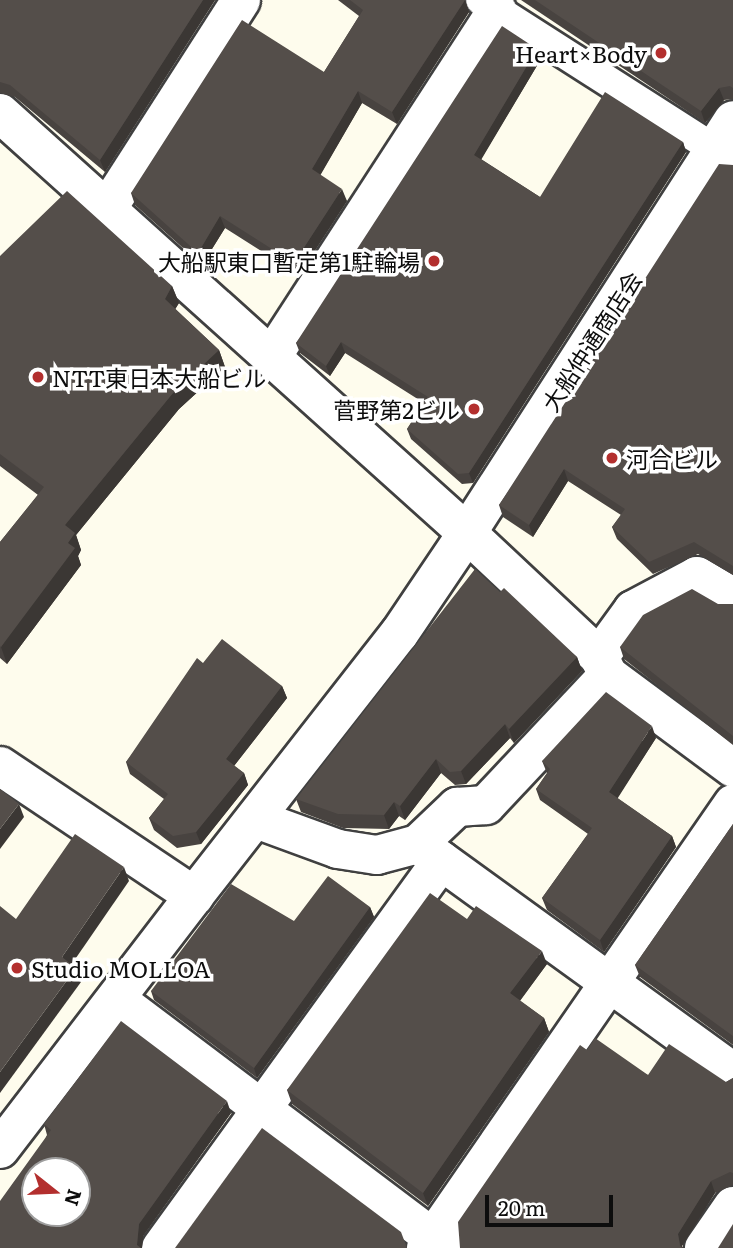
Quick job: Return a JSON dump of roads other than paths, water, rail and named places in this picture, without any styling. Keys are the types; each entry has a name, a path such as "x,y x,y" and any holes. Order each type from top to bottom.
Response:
{"street":[{"path":"107,209 241,0"},
{"path":"271,358 489,5"},
{"name":"大船仲通商店会","path":"0,1149 399,634 727,143 489,5"},
{"path":"0,113 467,533 603,666 733,768"},
{"path":"161,1248 261,1109 457,807 486,805 603,666 633,610 697,576 732,594"},
{"path":"0,766 194,896"},
{"path":"116,999 435,1244 608,984 733,804"},
{"path":"256,819 338,849 377,855 429,853 733,1072"},
{"path":"704,1248 733,1206"}],"place":[{"name":"Heart×Body","path":"661,53"},
{"name":"大船駅東口暫定第1駐輪場","path":"434,261"},
{"name":"NTT東日本大船ビル","path":"38,377"},
{"name":"菅野第2ビル","path":"474,409"},
{"name":"河合ビル","path":"612,458"},
{"name":"Studio MOLLOA","path":"17,968"}]}
